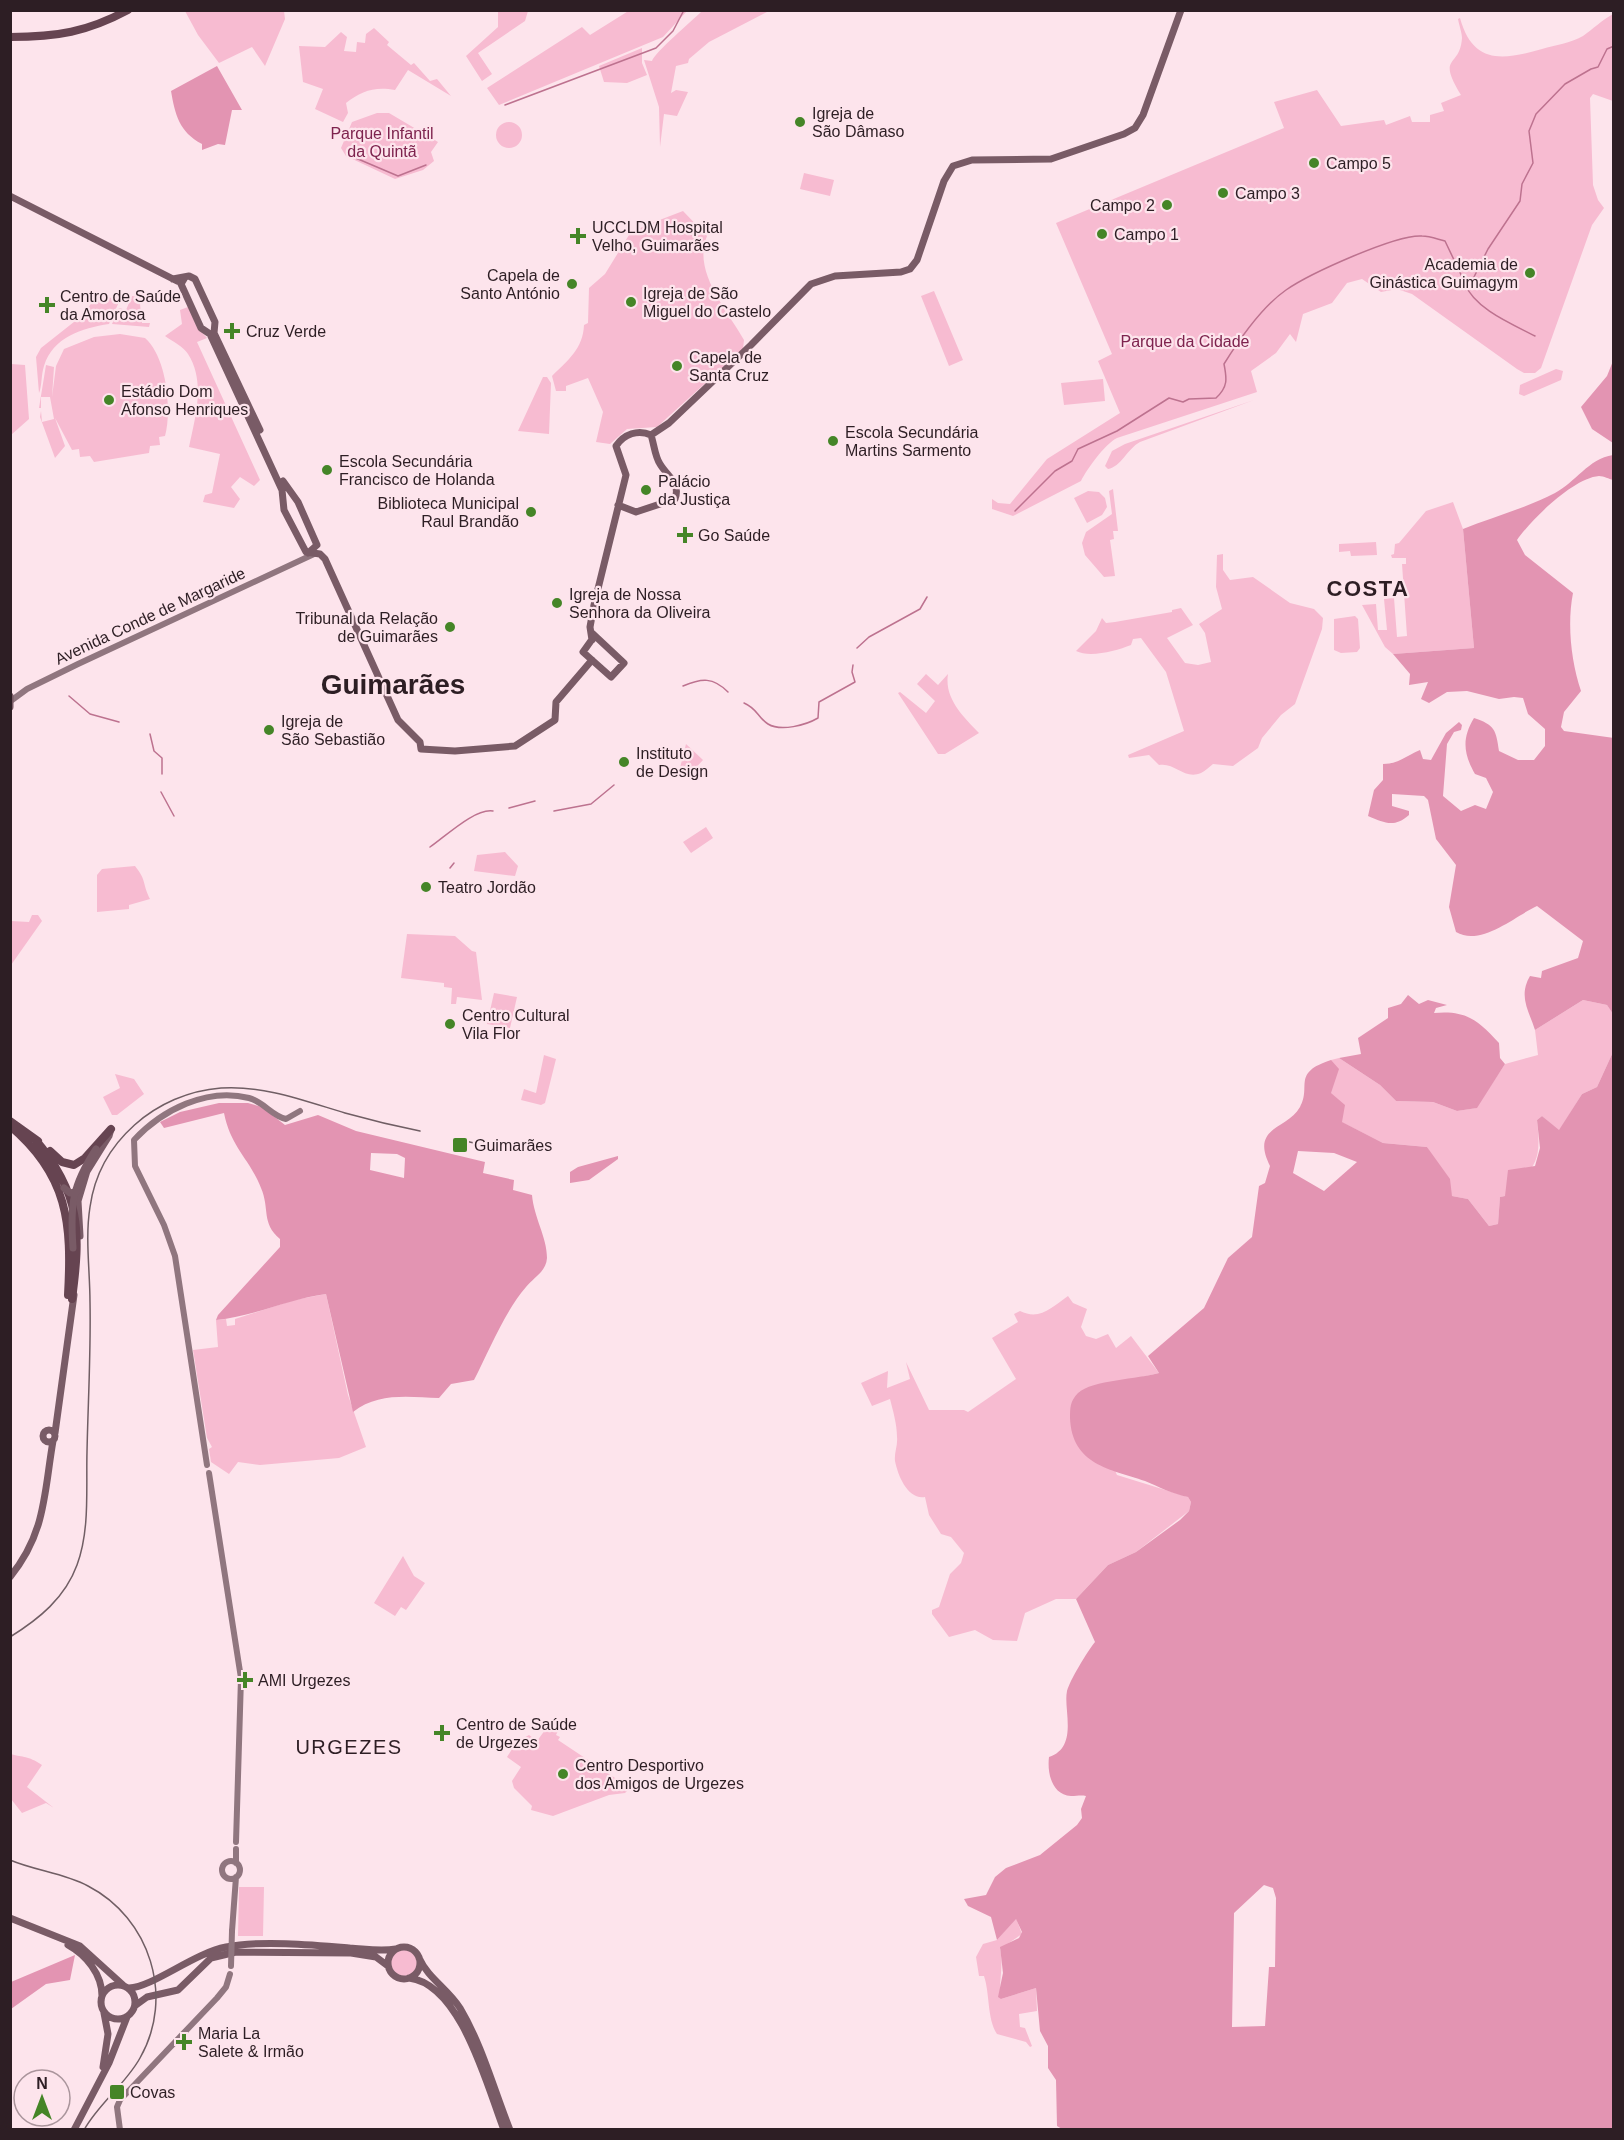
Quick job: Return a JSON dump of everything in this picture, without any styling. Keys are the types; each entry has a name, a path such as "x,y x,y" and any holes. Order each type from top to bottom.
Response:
{"highway":[{"path":"10,34 74,29 118,10"},
{"path":"10,34 39,37 75,33 92,29 128,10"},
{"path":"10,1121 34,1142 61,1173 73,1205 77,1248 70,1297"},
{"path":"10,1126 62,1162 74,1164 85,1158 111,1129"}],"main road":[{"path":"593,636 583,652 611,677 624,663 593,636 590,627 620,509 626,475 616,446 620,441 636,433 651,435 669,423 811,284 824,278 901,272 910,268 917,260 944,181 953,166 972,160 1051,159 1118,137 1135,128 1143,115 1181,10"},
{"path":"10,196 182,282 204,330 212,339 285,500 284,510 303,549 311,554 320,554 325,559 393,710 403,726 420,742 421,749 455,751 521,744 555,720 556,702 592,660"},
{"path":"182,282 189,276 195,279 215,326 214,333 286,488 294,498 317,544 311,554"},
{"path":"190,302 196,304 204,298"},
{"path":"204,330 215,326"},
{"path":"620,509 636,512 675,499 677,494 673,476 660,464 651,435"},
{"path":"285,500 294,498"},
{"name":"Avenida Conde de Margaride","path":"11,701 27,689 78,664 311,554"},
{"path":"207,1465 175,1256 164,1225 135,1166 134,1140 155,1120 176,1107 199,1100 224,1097 250,1099 286,1119 300,1111"},
{"path":"34,1142 50,1163 64,1188 70,1193 77,1191 110,1136 111,1129"},
{"path":"10,1577 26,1554 39,1525 47,1494 51,1456 50,1441 70,1297 73,1248 71,1218 74,1191 96,1149 111,1129"},
{"path":"70,1297 80,1260 78,1201 87,1171"},
{"path":"50,1441 43,1435 52,1431"},
{"path":"209,1473 241,1678 236,1845 233,1862"},
{"path":"120,2130 117,2107 120,2100 226,1988 231,1970 234,1891 236,1877 240,1870 233,1862"},
{"path":"233,1862 223,1864 221,1870 229,1879 234,1891"},
{"path":"229,1879 236,1877"},
{"path":"10,1918 87,1950 135,1995 136,2005"},
{"path":"42,1931 74,1949 86,1959 96,1973 102,1996 108,2044 96,2087"},
{"path":"102,1996 108,1987 143,1984 198,1955 227,1947 342,1947 381,1951 408,1947 455,2001 467,2022 510,2130"},
{"path":"388,1966 391,1954 396,1949"},
{"path":"74,2130 127,2017 136,2005 143,1999 178,1990 212,1958 226,1953 261,1951 351,1953 376,1957 396,1976 429,1983 450,2004 466,2034 504,2130"},
{"path":"409,1978 418,1971 419,1958"},
{"path":"103,2010 116,2019 127,2017"}],"green space":[{"path":"630,10 687,11 663,37 499,105 487,88 582,27 590,35"},
{"path":"185,11 284,11 285,19 265,66 252,47 219,63 198,35"},
{"path":"498,11 528,11 525,21 478,53 492,74 482,81 466,56 498,27"},
{"path":"702,11 769,11 709,42 689,59 688,63 676,66 671,93 676,90 688,92 677,116 664,114 660,147 659,107 644,60 652,61 666,44"},
{"name":"Parque da Cidade","path":"1613,14 1613,101 1593,94 1590,98 1593,185 1598,200 1604,208 1592,225 1541,368 1535,373 1524,373 1517,369 1412,294 1397,289 1381,292 1362,279 1347,283 1332,303 1303,314 1296,342 1290,334 1276,353 1251,371 1257,392 1117,438 1097,457 1081,481 1013,516 992,509 992,499 998,503 1010,504 1047,459 1120,413 1098,361 1112,354 1056,223 1284,128 1274,102 1317,90 1341,126 1384,120 1386,125 1410,116 1412,122 1430,122 1430,115 1444,111 1441,103 1461,95 1450,73 1451,63 1460,48 1462,36 1458,19 1460,18 1473,44 1481,51 1502,56 1528,53 1573,40 1583,36"},
{"path":"374,28 389,42 387,45 411,65 414,63 430,81 437,79 451,96 408,70 395,90 369,90 346,103 348,113 343,122 315,109 323,89 303,82 299,46 325,47 341,32 347,37 344,51 356,52 357,42 365,43 366,34"},
{"path":"642,48 642,63 647,75 627,83 604,82 599,66"},
{"name":"Parque Infantil da Quintã","path":"377,113 389,113 438,142 431,152 434,161 423,170 395,179 346,156 341,148 352,122"},
{"path":"509,122 518,126 522,135 518,144 509,148 500,144 496,135 500,126"},
{"path":"804,173 834,180 830,196 800,189"},
{"path":"683,211 707,236 704,263 708,276 721,303 744,340 743,349 657,427 627,429 610,444 596,442 603,412 588,378 566,386 566,391 556,391 552,376 574,354 581,341 584,325 588,323 589,288 605,274 629,235 644,226"},
{"path":"934,291 963,360 949,366 921,296"},
{"path":"99,292 119,302 109,324 79,331 61,341 48,356 42,373 39,393 36,357 41,348 84,314"},
{"path":"139,294 142,323 150,323 149,327 112,324 119,308 126,310 132,296 137,297"},
{"path":"188,307 197,327 207,338 197,342 260,480 254,486 240,477 231,487 240,499 234,508 203,502 205,495 212,493 220,454 189,447 198,400 197,376 186,351 165,336 182,324 180,310"},
{"name":"Estádio Dom Afonso Henriques","path":"120,334 145,338 158,358 168,399 165,436 159,437 160,445 150,446 149,453 94,462 90,456 80,457 79,449 72,450 55,418 65,446 55,458 40,417 41,411 42,422 54,419 50,397 41,397 41,408 39,408 46,365 54,367 52,397 56,366 64,349 94,337"},
{"path":"11,364 25,365 29,419 11,435"},
{"path":"1556,369 1563,371 1561,380 1524,396 1519,394 1520,385"},
{"path":"543,377 547,377 551,383 549,434 518,431"},
{"path":"1103,379 1105,401 1064,405 1061,383"},
{"path":"1254,400 1140,442 1113,468 1108,469 1105,466 1112,451 1125,444"},
{"path":"1113,489 1118,531 1113,531 1114,539 1110,540 1115,576 1104,577 1085,555 1082,543 1086,532 1112,514 1109,491"},
{"path":"1088,491 1099,492 1105,498 1107,507 1102,515 1087,523 1074,498"},
{"path":"1453,502 1463,529 1474,648 1393,654 1385,647 1362,605 1376,604 1378,630 1387,630 1384,599 1394,598 1397,637 1407,636 1402,564 1406,564 1406,558 1392,558 1391,555 1394,554 1395,544 1399,543 1426,511"},
{"path":"1376,542 1377,555 1351,556 1350,551 1339,552 1339,544"},
{"path":"1223,554 1223,570 1230,580 1253,577 1290,603 1314,609 1323,618 1322,629 1295,704 1281,715 1262,738 1258,748 1233,766 1213,764 1195,775 1184,773 1170,766 1159,765 1149,755 1129,758 1128,755 1184,731 1166,672 1141,638 1133,639 1131,645 1096,654 1076,651 1096,631 1102,618 1106,623 1115,622 1172,612 1172,610 1181,608 1193,625 1167,638 1185,663 1198,665 1211,662 1205,633 1199,624 1222,609 1216,587 1217,555"},
{"path":"1355,616 1358,619 1360,648 1357,652 1341,653 1334,650 1334,619"},
{"path":"926,674 938,685 948,674 949,692 956,707 979,733 945,754 938,754 898,693 900,692 926,713 935,701 917,684"},
{"path":"686,744 703,760 689,775 691,779 678,776"},
{"path":"706,827 713,838 691,853 683,842"},
{"path":"505,852 518,866 515,876 474,871 477,855"},
{"path":"135,866 143,879 150,899 129,905 129,909 97,912 97,875 102,869"},
{"path":"32,915 38,915 42,921 11,965 11,921 29,922"},
{"path":"407,934 455,936 476,952 482,1000 457,997 456,1004 451,1004 452,988 444,987 444,983 401,978"},
{"path":"494,993 517,997 510,1028 487,1024"},
{"path":"1583,1000 1607,1005 1613,1014 1613,1052 1597,1087 1582,1094 1559,1131 1542,1116 1537,1120 1538,1147 1534,1164 1505,1196 1500,1197 1498,1224 1489,1226 1468,1199 1452,1196 1427,1147 1383,1143 1341,1122 1331,1093 1331,1060 1339,1058 1380,1085 1396,1101 1433,1102 1457,1111 1476,1108 1505,1064 1538,1055 1535,1030"},
{"path":"544,1055 556,1059 545,1103 541,1105 521,1100 524,1089 536,1093"},
{"path":"115,1074 134,1079 144,1094 117,1115 112,1115 103,1097 120,1088"},
{"path":"326,1294 348,1395 366,1447 339,1458 260,1465 238,1462 229,1474 211,1462 209,1449 212,1447 207,1438 193,1350 218,1347 216,1320 226,1319 227,1326 235,1325 235,1319 294,1300"},
{"path":"1068,1296 1073,1303 1087,1309 1081,1327 1086,1336 1096,1339 1108,1334 1116,1348 1131,1336 1159,1373 1079,1392 1117,1475 1188,1497 1191,1502 1189,1511 1136,1552 1108,1565 1076,1599 1056,1599 1025,1613 1017,1641 993,1640 975,1630 949,1637 932,1614 932,1610 939,1607 950,1574 961,1563 964,1553 951,1537 941,1534 929,1515 925,1497 914,1495 901,1480 895,1461 897,1432 890,1399 872,1406 861,1383 888,1371 887,1388 910,1379 906,1362 929,1410 968,1412 1016,1379 992,1338 1018,1322 1014,1314 1020,1311 1027,1314 1040,1314"},
{"path":"403,1556 414,1576 425,1583 406,1610 401,1607 395,1616 374,1603"},
{"name":"Centro Desportivo dos Amigos de Urgezes","path":"548,1726 558,1731 556,1735 560,1737 558,1740 630,1788 625,1793 609,1795 553,1816 531,1810 532,1806 514,1788 512,1781 521,1767 507,1757 519,1738 522,1739 529,1735 537,1741"},
{"path":"11,1754 29,1758 42,1765 27,1787 54,1808 46,1803 22,1813 11,1799"},
{"path":"239,1887 264,1887 263,1936 238,1936"},
{"path":"1016,1918 1022,1934 1000,1949 1000,1993 1001,1999 1036,1988 1037,2011 1019,2014 1020,2027 1025,2028 1032,2046 1030,2047 1026,2042 997,2034 990,2014 984,1976 979,1976 976,1957 983,1944 997,1940"},
{"path":"404,1950 413,1954 417,1963 413,1972 404,1976 395,1972 391,1963 395,1954"}],"shaded area":[{"path":"217,66 242,110 232,110 225,145 218,144 202,150 202,144 188,134 179,122 171,91"},
{"path":"1613,361 1614,443 1592,429 1581,407 1607,376"},
{"path":"1613,455 1613,480 1599,476 1577,484 1542,511 1517,540 1525,555 1573,593 1570,617 1571,642 1581,691 1564,712 1561,727 1564,731 1614,738 1613,1014 1607,1005 1583,1000 1535,1030 1525,997 1530,976 1541,978 1542,971 1578,958 1583,941 1537,906 1487,933 1466,936 1456,932 1449,907 1456,865 1436,839 1428,800 1424,796 1392,794 1392,806 1409,811 1409,815 1394,823 1379,821 1368,816 1374,790 1383,780 1383,764 1398,761 1420,750 1423,759 1431,760 1446,733 1459,722 1462,725 1461,730 1454,732 1447,744 1443,796 1461,811 1475,805 1486,809 1493,792 1486,778 1475,774 1466,752 1467,732 1474,718 1493,729 1499,751 1518,760 1534,760 1545,746 1545,729 1528,714 1523,698 1499,699 1467,691 1447,692 1429,703 1421,699 1428,682 1409,685 1410,674 1393,654 1474,648 1463,529 1555,493 1596,461"},
{"path":"1408,995 1419,1004 1428,1000 1447,1005 1436,1008 1434,1013 1455,1013 1471,1018 1499,1043 1500,1058 1505,1064 1477,1108 1457,1111 1433,1102 1396,1101 1380,1085 1339,1058 1361,1054 1358,1038 1388,1018 1388,1008 1401,1004"},
{"path":"1613,1052 1613,2129 1062,2129 1057,2126 1056,2080 1048,2068 1048,2046 1040,2031 1036,1988 1001,1999 998,1997 1003,1973 1000,1947 1019,1938 1022,1932 1016,1919 997,1940 991,1917 968,1906 964,1899 986,1895 995,1877 1006,1868 1040,1855 1077,1825 1082,1818 1081,1809 1086,1796 1071,1796 1059,1792 1052,1782 1049,1763 1049,1757 1064,1745 1067,1736 1067,1691 1079,1666 1095,1642 1076,1599 1108,1565 1136,1552 1180,1520 1189,1511 1191,1502 1188,1497 1106,1468 1085,1455 1072,1434 1070,1414 1073,1399 1078,1393 1094,1385 1159,1373 1148,1356 1204,1308 1228,1258 1252,1237 1259,1186 1265,1183 1270,1166 1264,1143 1273,1130 1300,1107 1307,1075 1319,1065 1331,1060 1339,1069 1331,1093 1345,1105 1342,1122 1383,1143 1427,1147 1450,1179 1452,1196 1468,1199 1489,1226 1498,1224 1500,1197 1505,1196 1508,1170 1535,1166 1540,1148 1537,1120 1542,1116 1559,1130 1582,1094 1597,1087","holes":["1298,1151 1334,1153 1357,1162 1324,1191 1293,1173","1264,1885 1273,1888 1276,1898 1275,1967 1269,1967 1265,2026 1232,2027 1234,1913"]},
{"path":"219,1103 248,1103 262,1107 285,1125 318,1115 356,1131 485,1162 483,1173 514,1180 513,1190 532,1195 545,1243 546,1263 511,1308 474,1380 451,1384 439,1398 394,1397 373,1401 353,1412 326,1294 216,1320 280,1247 280,1239 270,1227 264,1196 257,1178 231,1135 224,1113 164,1128 160,1122 180,1112","holes":["371,1153 397,1154 405,1158 404,1178 370,1170"]},
{"path":"618,1156 618,1159 589,1180 570,1183 570,1172 578,1167"},
{"path":"75,1955 70,1980 46,1984 11,2009 11,1982"}],"waterway":[{"path":"505,105 656,48 673,31 684,10"},
{"path":"1015,511 1055,471 1072,461 1078,449 1117,431 1169,398 1183,402 1189,399 1216,398 1226,382 1224,364 1237,345 1269,305 1297,283 1374,248 1393,241 1422,236 1445,241 1465,283 1473,279 1488,249 1520,201 1522,184 1533,163 1529,131 1536,114 1565,84 1598,67 1607,49 1614,46"},
{"path":"351,156 398,176 426,165"},
{"path":"1465,284 1470,293 1485,308 1535,336"},
{"path":"857,648 869,637 920,609 927,597"},
{"path":"744,703 773,726 793,727 807,723 818,718 819,702 855,682 852,672 853,665"},
{"path":"683,686 707,680 723,687 728,692"},
{"path":"69,696 90,714 119,722"},
{"path":"150,734 154,751 162,758 162,774"},
{"path":"554,811 591,804 614,785"},
{"path":"161,792 174,816"},
{"path":"509,808 535,801"},
{"path":"430,847 469,818 486,811 493,811"},
{"path":"450,868 454,863"}],"railway":[{"path":"10,1637 41,1615 58,1598 72,1577 81,1552 86,1524 87,1495 90,1207 96,1183 105,1162 118,1142 134,1125 153,1111 197,1092 221,1088 268,1091 420,1131"},
{"path":"461,1140 487,1146"},
{"path":"10,1860 79,1882 109,1900 127,1918 141,1938 150,1961 155,1985 155,2010 150,2034 134,2068 97,2111 84,2130"}],"place":[{"name":"Igreja de São Dâmaso","path":"800,122"},
{"name":"Campo 5","path":"1314,163"},
{"name":"Campo 3","path":"1223,193"},
{"name":"Campo 2","path":"1167,205"},
{"name":"Campo 1","path":"1102,234"},
{"name":"UCCLDM Hospital Velho, Guimarães","path":"578,236"},
{"name":"Academia de Ginástica Guimagym","path":"1530,273"},
{"name":"Capela de Santo António","path":"572,284"},
{"name":"Igreja de São Miguel do Castelo","path":"631,302"},
{"name":"Centro de Saúde da Amorosa","path":"47,305"},
{"name":"Cruz Verde","path":"232,331"},
{"name":"Capela de Santa Cruz","path":"677,366"},
{"name":"Estádio Dom Afonso Henriques","path":"109,400"},
{"name":"Escola Secundária Martins Sarmento","path":"833,441"},
{"name":"Escola Secundária Francisco de Holanda","path":"327,470"},
{"name":"Palácio da Justiça","path":"646,490"},
{"name":"Biblioteca Municipal Raul Brandão","path":"531,512"},
{"name":"Go Saúde","path":"685,535"},
{"name":"Igreja de Nossa Senhora da Oliveira","path":"557,603"},
{"name":"Tribunal da Relação de Guimarães","path":"450,627"},
{"name":"Igreja de São Sebastião","path":"269,730"},
{"name":"Instituto de Design","path":"624,762"},
{"name":"Teatro Jordão","path":"426,887"},
{"name":"Centro Cultural Vila Flor","path":"450,1024"},
{"name":"Guimarães","path":"460,1145"},
{"name":"AMI Urgezes","path":"245,1680"},
{"name":"Centro de Saúde de Urgezes","path":"442,1733"},
{"name":"Centro Desportivo dos Amigos de Urgezes","path":"563,1774"},
{"name":"Maria La Salete & Irmão","path":"184,2042"},
{"name":"Covas","path":"117,2092"}],"district":[{"name":"COSTA","path":"1368,588"},
{"name":"Guimarães","path":"393,684"},
{"name":"URGEZES","path":"349,1747"}]}
